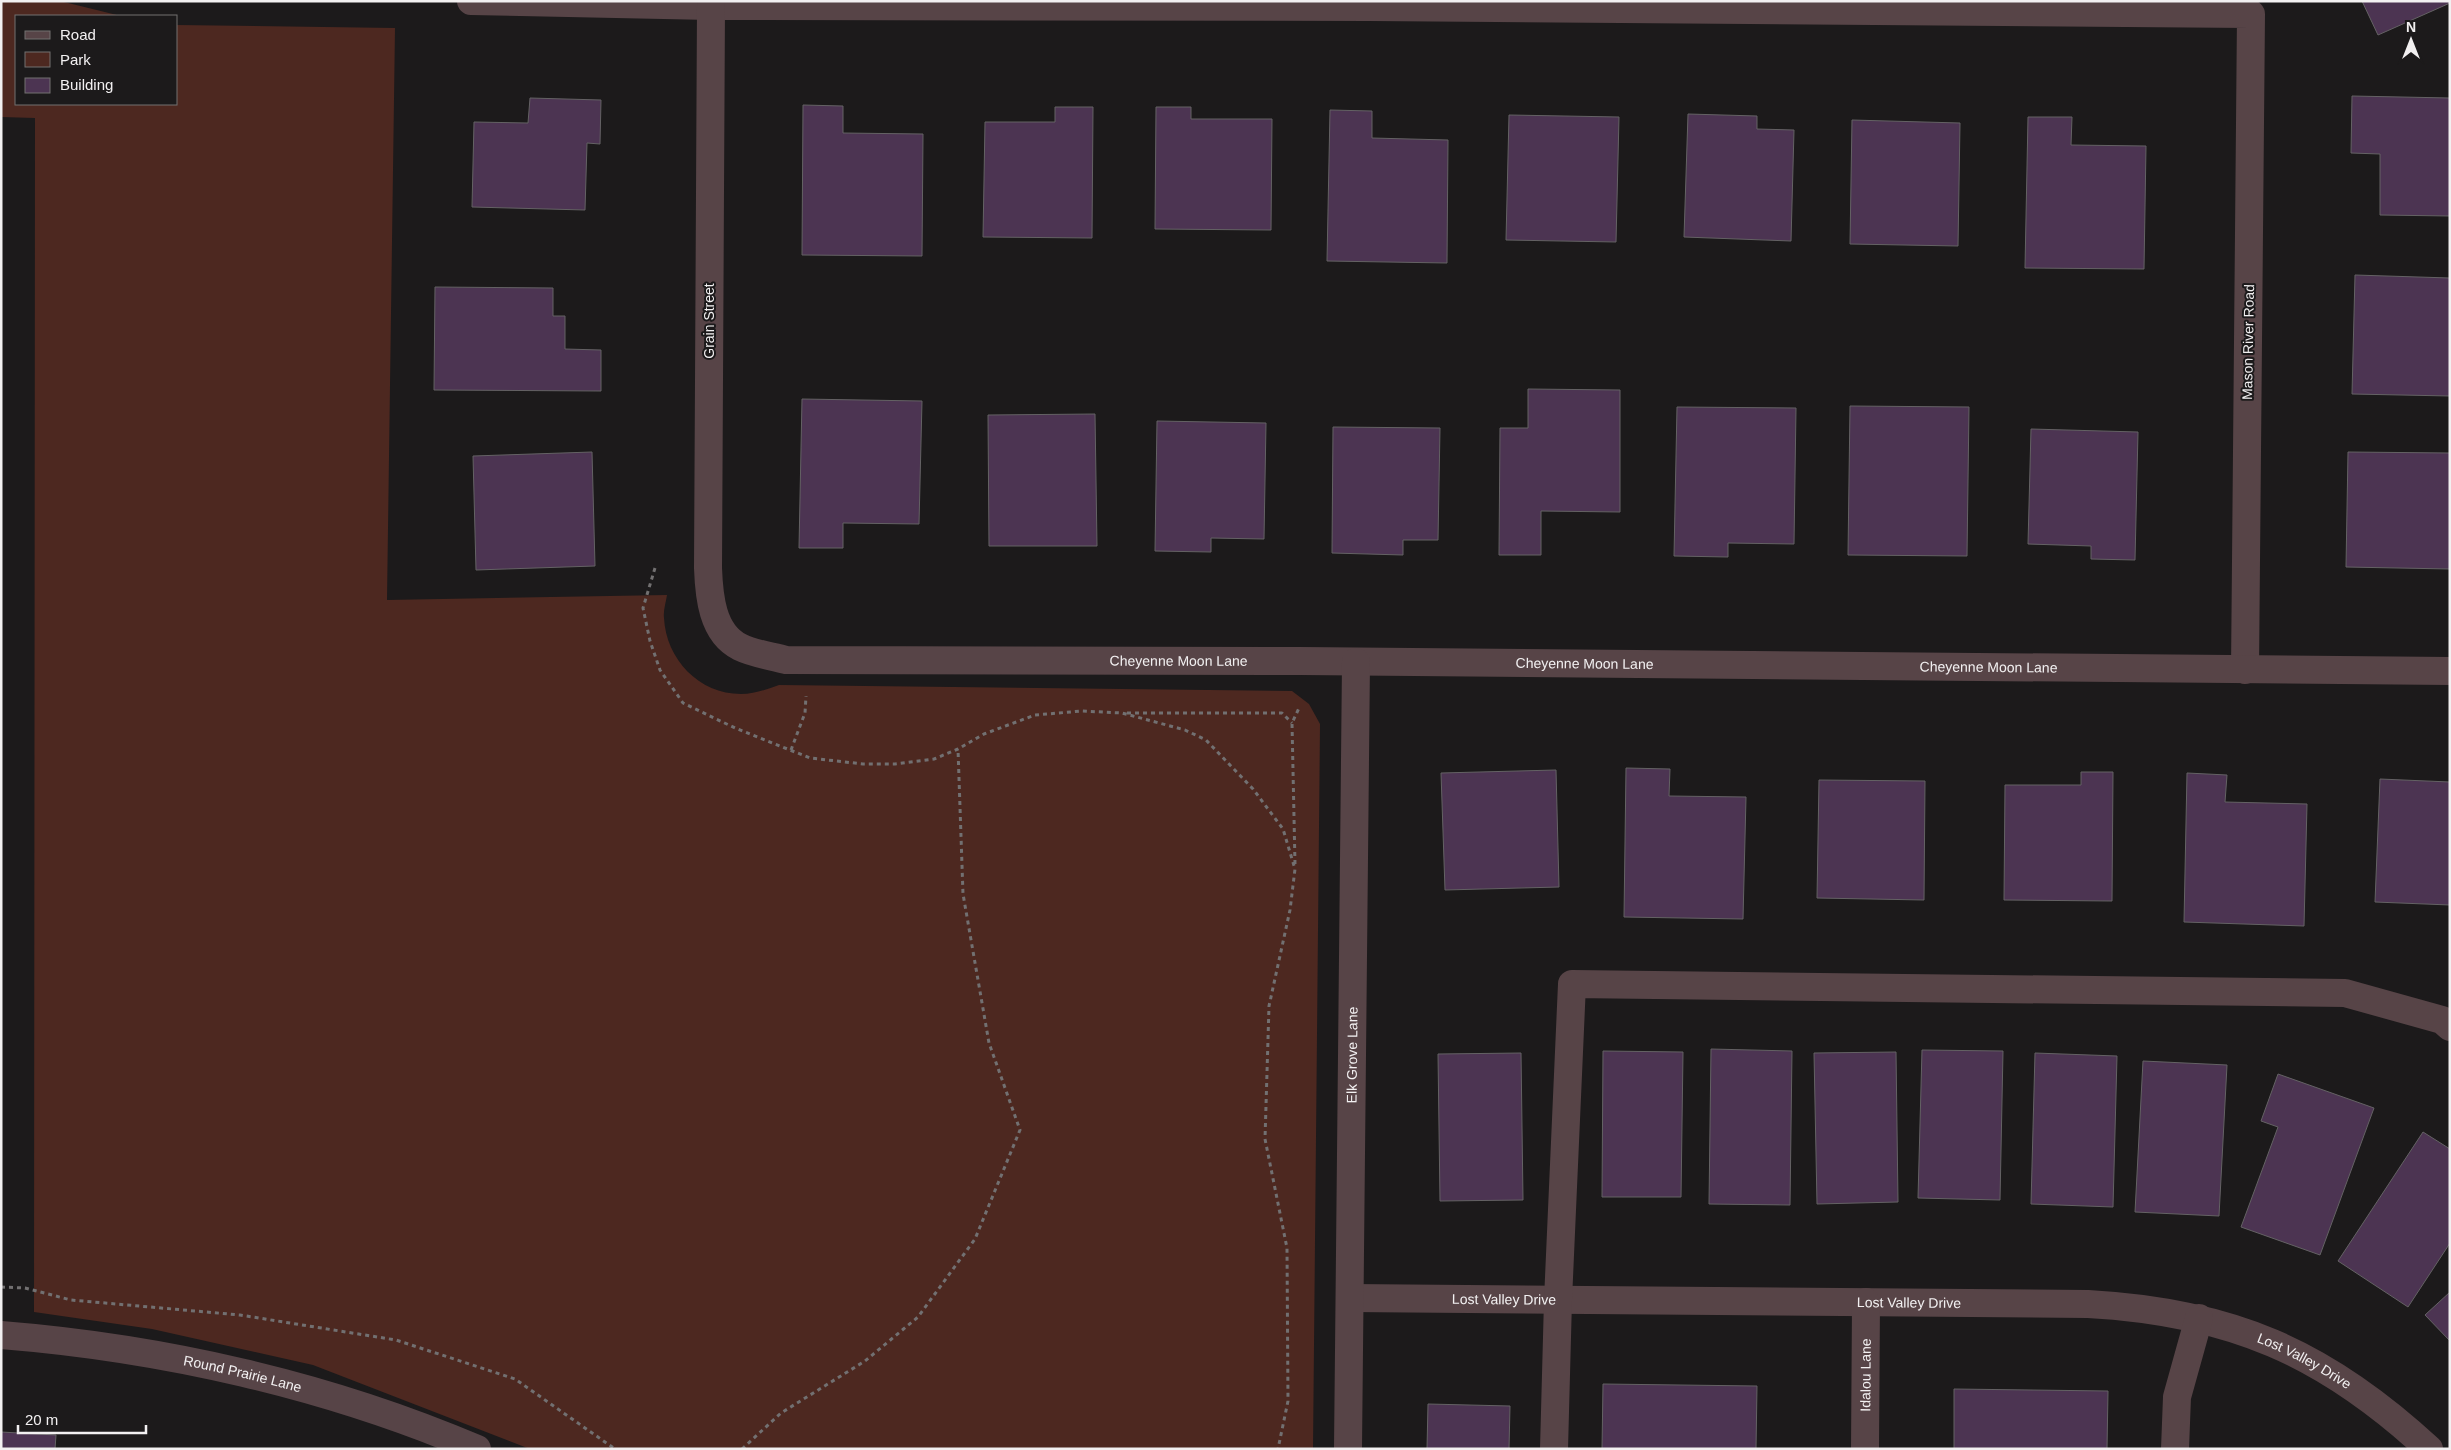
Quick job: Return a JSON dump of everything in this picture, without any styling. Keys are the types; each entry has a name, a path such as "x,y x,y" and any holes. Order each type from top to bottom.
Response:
{"street":[{"path":"471,1 711,6 1542,5"},
{"name":"Mason River Road","path":"1542,5 2251,14 2245,670"},
{"name":"Grain Street","path":"711,6 708,568 709,601 724,634"},
{"name":"Cheyenne Moon Lane","path":"724,634 740,647 786,660 1356,662 2450,671"},
{"name":"Elk Grove Lane","path":"1348,1449 1356,662"},
{"path":"1554,1449 1558,1300 1572,984 2345,993 2442,1020 2450,1027"},
{"name":"Lost Valley Drive","path":"1350,1298 2088,1304 2162,1310 2199,1318 2242,1331 2284,1347 2323,1367 2361,1391 2397,1419 2430,1449"},
{"name":"Idalou Lane","path":"1865,1449 1866,1302"},
{"path":"2175,1449 2177,1397 2199,1318"},
{"name":"Round Prairie Lane","path":"1,1335 123,1349 208,1365 293,1386 376,1411 477,1449"}],"path":[{"path":"655,568 644,608 650,641 660,670 683,703 735,728 810,758 863,764 895,764 934,759 958,749 984,734 1035,715 1082,711 1122,713 1282,713 1292,723"},
{"path":"791,750 805,713 810,660"},
{"path":"1278,1449 1288,1401 1287,1248 1265,1139 1269,1006 1290,910 1295,869 1292,723 1300,706"},
{"path":"1122,713 1185,730 1206,740 1253,789 1284,829 1295,869"},
{"path":"742,1449 781,1413 865,1361 918,1317 975,1239 1020,1130 989,1043 963,894 958,749"},
{"path":"1,1287 25,1288 71,1300 240,1314 396,1340 515,1379 615,1449"}],"green space":[{"path":"1,1 60,1 117,15 15,15 15,105 178,105 178,25 395,28 387,600 667,595 664,609 666,633 678,660 699,681 712,688 741,694 761,691 779,685 1292,691 1309,704 1320,724 1313,1449 530,1449 313,1365 152,1329 34,1312 35,118 1,117"}],"building":[{"path":"2362,1 2450,1 2450,3 2378,35"},
{"path":"2352,96 2450,98 2450,216 2380,215 2380,154 2351,153"},
{"path":"530,98 601,100 600,144 587,143 585,210 472,207 474,122 528,123"},
{"path":"803,105 843,106 843,133 923,134 922,256 802,255"},
{"path":"1055,107 1093,107 1092,238 983,237 985,122 1055,122"},
{"path":"1156,107 1191,107 1191,119 1272,119 1271,230 1155,229"},
{"path":"1330,110 1372,111 1372,138 1448,140 1447,263 1327,261"},
{"path":"1688,114 1757,116 1757,129 1794,130 1791,241 1684,237"},
{"path":"1509,115 1619,117 1616,242 1506,240"},
{"path":"2028,117 2072,117 2071,145 2146,146 2144,269 2025,268"},
{"path":"1852,120 1960,123 1958,246 1850,244"},
{"path":"2355,275 2450,278 2450,396 2352,394"},
{"path":"435,287 553,288 553,316 565,316 565,349 601,350 601,391 434,390"},
{"path":"1528,389 1620,390 1620,512 1541,511 1541,555 1499,555 1500,428 1528,428"},
{"path":"802,399 922,401 919,524 843,523 843,548 799,548"},
{"path":"1850,406 1969,407 1967,556 1848,555"},
{"path":"1677,407 1796,408 1794,544 1728,543 1728,557 1674,556"},
{"path":"1095,414 1097,546 989,546 988,415"},
{"path":"1157,421 1266,423 1264,539 1211,538 1211,552 1155,551"},
{"path":"1333,427 1440,428 1438,540 1403,540 1403,555 1332,553"},
{"path":"2031,429 2138,432 2135,560 2091,559 2091,546 2028,544"},
{"path":"592,452 595,566 476,570 473,456"},
{"path":"2348,452 2450,453 2450,569 2346,567"},
{"path":"1626,768 1670,769 1669,796 1746,797 1743,919 1624,917"},
{"path":"1556,770 1559,887 1445,890 1441,773"},
{"path":"2081,772 2113,772 2112,901 2004,900 2005,785 2081,785"},
{"path":"2187,773 2227,775 2225,802 2307,804 2304,926 2184,922"},
{"path":"2380,779 2450,782 2450,905 2375,902"},
{"path":"1819,780 1925,781 1924,900 1817,898"},
{"path":"1711,1049 1792,1051 1790,1205 1709,1204"},
{"path":"1922,1050 2003,1051 2000,1200 1918,1198"},
{"path":"1603,1051 1683,1052 1681,1197 1602,1197"},
{"path":"1896,1052 1898,1202 1817,1204 1814,1053"},
{"path":"1521,1053 1523,1200 1440,1201 1438,1054"},
{"path":"2035,1053 2117,1056 2113,1207 2031,1204"},
{"path":"2143,1061 2227,1065 2219,1216 2135,1212"},
{"path":"2278,1074 2374,1108 2320,1255 2241,1227 2278,1127 2261,1121"},
{"path":"2423,1132 2450,1149 2450,1243 2408,1307 2338,1261"},
{"path":"2450,1292 2450,1341 2425,1315"},
{"path":"1603,1384 1757,1386 1756,1449 1602,1449"},
{"path":"1954,1389 2108,1391 2107,1449 1954,1449"},
{"path":"1428,1404 1510,1406 1509,1449 1427,1449"},
{"path":"1,1432 56,1435 55,1449 1,1449"}]}
